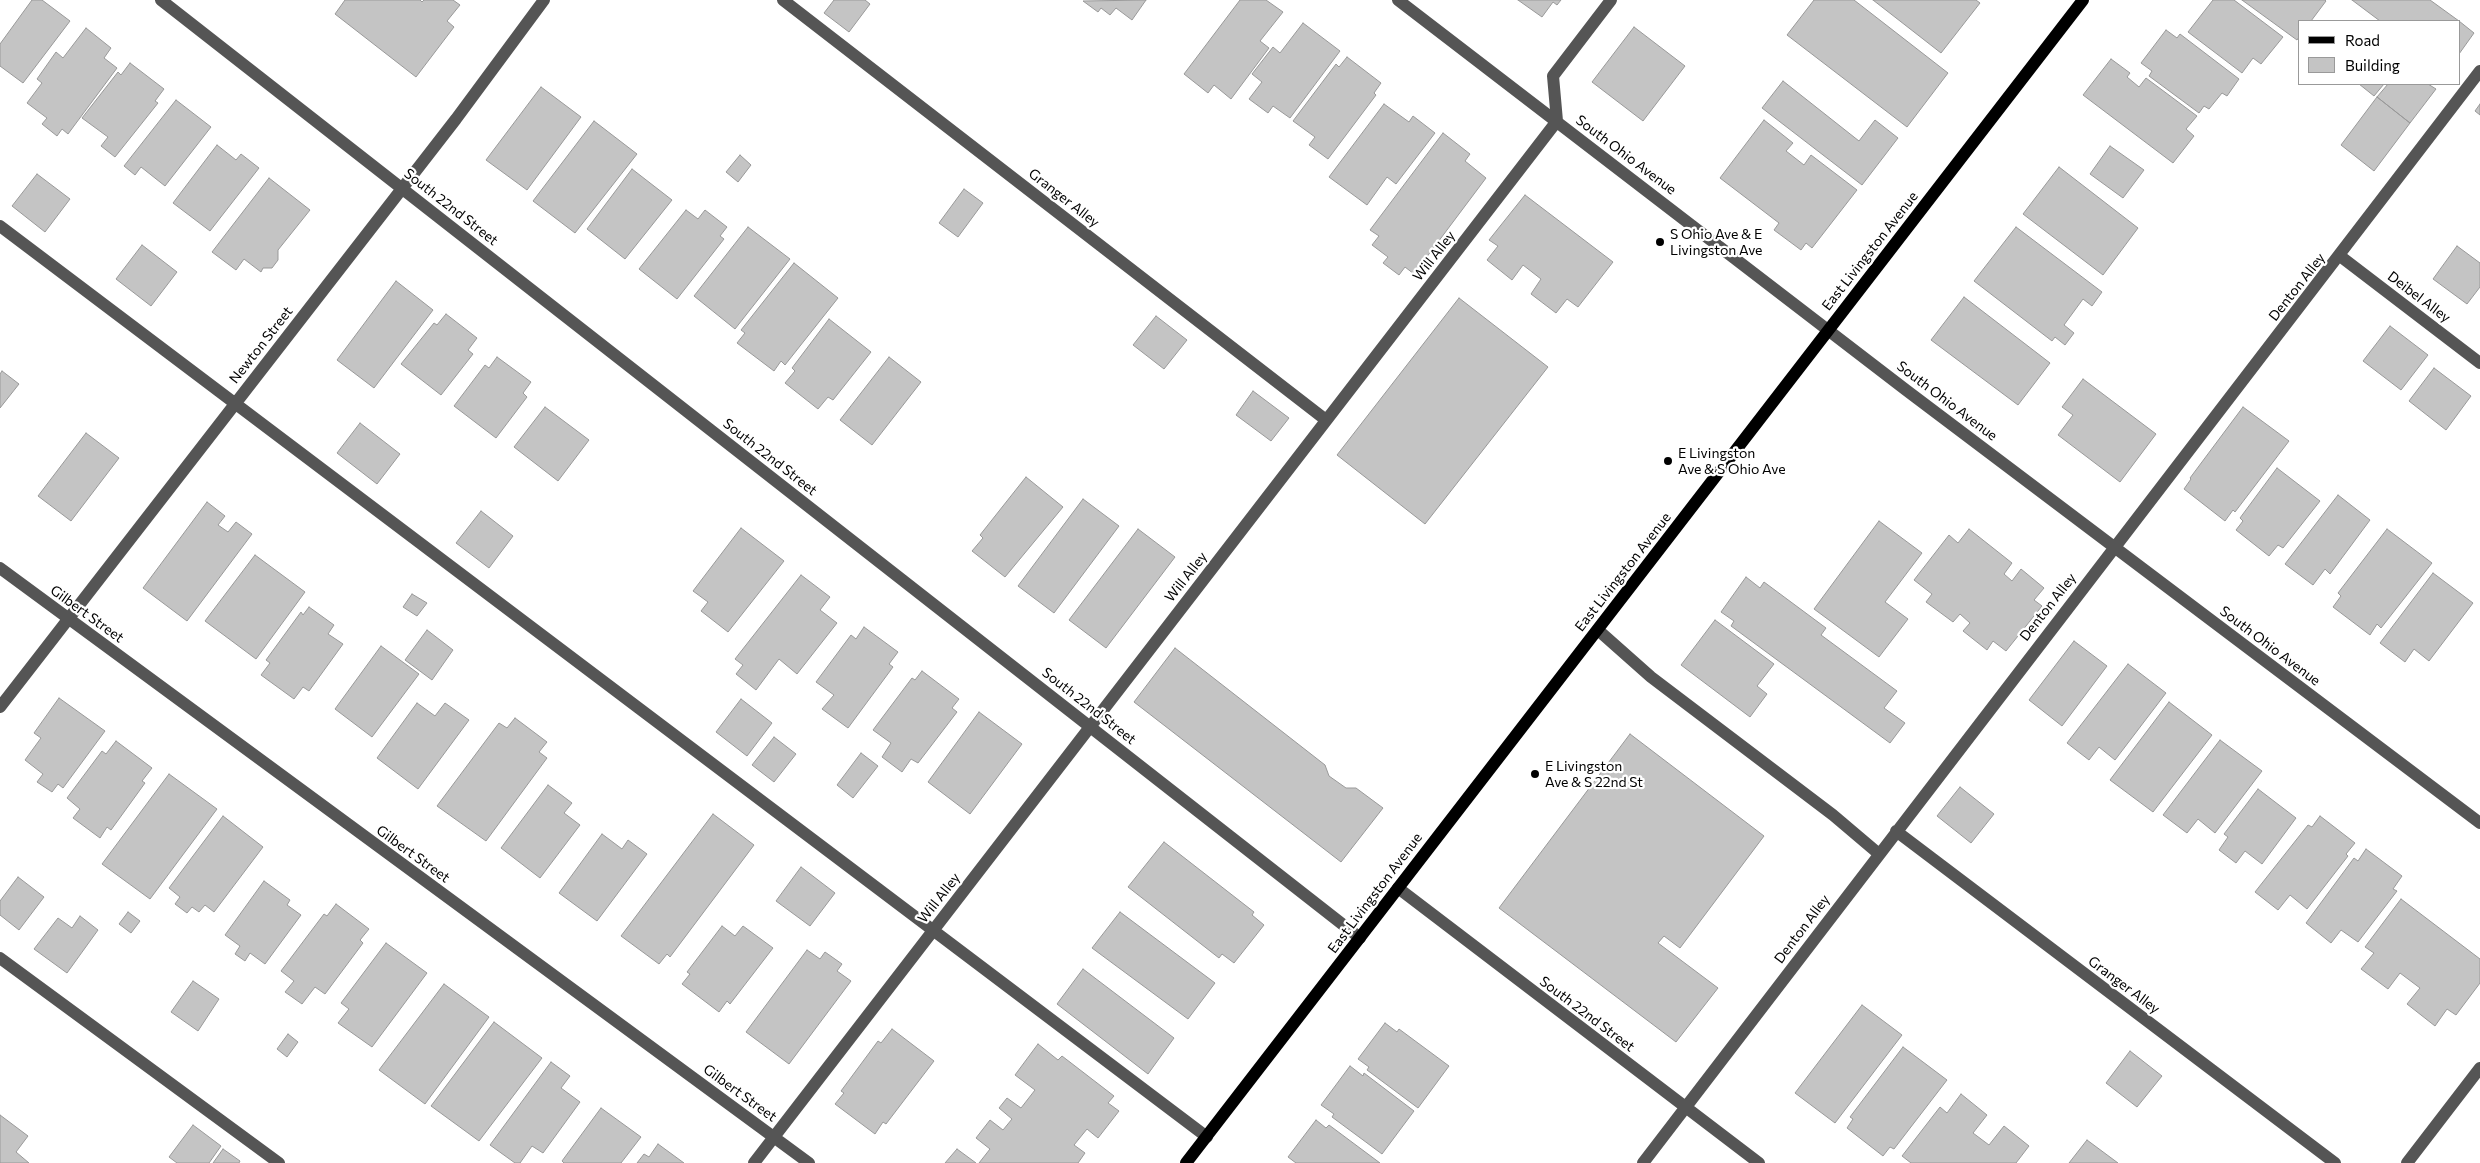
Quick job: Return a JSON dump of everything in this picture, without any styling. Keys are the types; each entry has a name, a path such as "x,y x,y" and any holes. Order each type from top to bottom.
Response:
{"main road":[{"name":"East Livingston Avenue","path":"1186,1163 2083,0"}],"street":[{"name":"South 22nd Street","path":"160,0 1360,938"},
{"name":"Newton Street","path":"0,707 402,188 544,0"},
{"name":"Granger Alley","path":"783,0 1326,420"},
{"name":"South Ohio Avenue","path":"1398,0 2114,547 2480,823"},
{"path":"1557,121 1553,76 1611,0"},
{"name":"Denton Alley","path":"1642,1163 2480,72"},
{"name":"Will Alley","path":"754,1163 1557,121"},
{"path":"0,226 1207,1137"},
{"name":"Deibel Alley","path":"2340,256 2480,362"},
{"name":"Gilbert Street","path":"0,568 809,1163"},
{"path":"1598,630 1651,677 1832,816 1878,854"},
{"name":"Granger Alley","path":"1896,831 2335,1163"},
{"name":"South 22nd Street","path":"1398,888 1759,1163"},
{"path":"0,958 279,1163"},
{"path":"2407,1163 2480,1068"}],"building":[{"path":"32,0 42,0 70,21 23,83 0,66 0,44"},
{"path":"345,0 420,0 422,2 424,0 453,0 460,5 447,21 454,27 416,77 335,14"},
{"path":"834,0 865,0 870,4 849,32 824,13"},
{"path":"1146,0 1132,20 1116,8 1110,15 1101,8 1098,12 1083,1"},
{"path":"1240,0 1266,0 1283,12 1260,41 1269,48 1231,99 1214,85 1208,93 1184,74"},
{"path":"1518,0 1561,0 1557,5 1553,2 1542,17"},
{"path":"1814,0 1854,0 1948,73 1907,127 1787,35"},
{"path":"1873,0 1976,0 1980,3 1941,53"},
{"path":"2213,0 2234,0 2283,37 2261,64 2253,58 2242,73 2188,32"},
{"path":"2242,0 2325,0 2312,20 2298,20 2297,40"},
{"path":"2352,0 2430,0 2458,20 2379,20"},
{"path":"2460,22 2474,33 2460,53"},
{"path":"1303,23 1340,51 1290,118 1273,106 1268,113 1249,99 1262,82 1252,74 1273,47 1280,53"},
{"path":"1634,27 1685,66 1643,121 1592,82"},
{"path":"86,28 111,48 104,58 117,68 68,134 62,129 57,136 42,124 47,118 27,103 42,83 37,79 56,52 63,58"},
{"path":"2166,30 2177,38 2180,34 2239,79 2227,96 2222,93 2209,109 2204,106 2199,113 2149,76 2152,71 2141,63"},
{"path":"1347,57 1381,83 1374,93 1376,95 1328,159 1309,145 1315,137 1293,121 1336,64 1339,67"},
{"path":"2111,59 2130,73 2127,77 2139,87 2146,78 2197,116 2186,129 2194,136 2173,163 2083,95"},
{"path":"130,63 164,89 155,101 158,103 115,157 101,146 108,137 82,118 118,72 121,75"},
{"path":"1783,81 1859,141 1875,120 1898,138 1862,185 1762,108"},
{"path":"2360,85 2383,85 2374,96"},
{"path":"2387,85 2430,85 2436,89 2410,123 2377,97"},
{"path":"541,87 581,117 527,190 486,160"},
{"path":"2377,97 2410,123 2374,171 2341,145"},
{"path":"176,100 211,127 165,186 141,167 135,175 124,166"},
{"path":"1384,104 1409,122 1413,116 1435,133 1396,184 1387,177 1367,205 1329,177"},
{"path":"2480,104 2480,115 2475,111"},
{"path":"1764,120 1793,143 1786,151 1804,165 1811,155 1857,190 1812,248 1806,243 1801,250 1774,230 1779,223 1720,178"},
{"path":"594,121 637,154 575,233 533,201"},
{"path":"1443,133 1470,154 1465,161 1486,178 1414,274 1405,267 1399,275 1383,263 1388,257 1372,245 1379,236 1370,230"},
{"path":"217,145 236,160 241,154 259,168 210,231 173,203"},
{"path":"2110,146 2144,170 2123,198 2090,174"},
{"path":"740,155 751,165 738,182 726,172"},
{"path":"2059,167 2138,228 2103,275 2023,214"},
{"path":"632,169 672,200 625,259 587,229"},
{"path":"37,174 70,199 45,232 12,206"},
{"path":"269,178 310,210 278,250 278,260 272,268 263,268 261,272 244,259 236,270 212,252"},
{"path":"964,189 983,203 958,237 939,223"},
{"path":"1525,195 1613,262 1578,307 1567,299 1556,313 1531,294 1541,279 1523,265 1512,280 1487,260 1498,246 1489,240"},
{"path":"686,210 698,219 705,210 727,227 720,236 724,239 677,299 639,269"},
{"path":"748,227 790,259 735,329 694,296"},
{"path":"2016,227 2102,292 2092,306 2083,299 2064,325 2074,333 2065,345 2055,337 2052,341 1974,281"},
{"path":"142,245 177,272 151,306 116,279"},
{"path":"2457,246 2480,263 2480,287 2467,304 2433,279"},
{"path":"794,263 838,298 785,365 781,361 774,371 737,343 745,333 741,330"},
{"path":"396,281 433,310 374,388 337,360"},
{"path":"1964,297 2050,363 2018,405 1931,340"},
{"path":"1459,298 1548,367 1425,524 1337,455"},
{"path":"446,314 477,338 468,350 473,354 441,395 401,364 434,323 437,325"},
{"path":"1156,316 1187,340 1164,369 1133,345"},
{"path":"829,319 871,352 833,400 828,397 818,409 785,383 795,371 792,368"},
{"path":"2390,326 2428,355 2401,390 2363,361"},
{"path":"497,357 531,382 523,393 527,397 496,438 454,406 485,365 489,368"},
{"path":"889,357 921,382 872,445 840,420"},
{"path":"2434,368 2471,396 2446,430 2409,401"},
{"path":"2,371 19,384 0,408 0,374"},
{"path":"2083,379 2156,434 2120,482 2058,435 2073,415 2062,407"},
{"path":"1253,391 1289,418 1271,441 1236,415"},
{"path":"545,407 589,440 558,481 514,447"},
{"path":"2243,407 2289,441 2235,512 2233,510 2225,521 2184,489 2190,478"},
{"path":"360,423 400,454 377,484 337,453"},
{"path":"86,433 119,458 71,521 38,496"},
{"path":"2277,468 2320,501 2283,548 2278,545 2269,556 2236,530 2243,521 2240,518"},
{"path":"1026,477 1063,507 1005,577 972,551 983,538 980,535"},
{"path":"2338,495 2370,520 2330,574 2325,569 2313,585 2285,564"},
{"path":"1083,499 1119,526 1054,613 1018,586"},
{"path":"207,502 225,516 218,525 228,532 236,522 252,534 187,621 143,588"},
{"path":"481,511 513,536 489,568 456,543"},
{"path":"1879,521 1922,553 1885,602 1908,619 1879,657 1814,609"},
{"path":"741,528 784,561 728,632 701,611 708,602 693,591"},
{"path":"1138,529 1175,557 1106,648 1069,620"},
{"path":"1969,529 2012,563 2004,574 2012,581 2021,569 2044,588 2034,600 2042,606 2006,651 1993,641 1987,650 1963,631 1970,623 1960,614 1953,622 1926,602 1932,594 1914,580 1949,535 1958,543"},
{"path":"2387,529 2432,563 2381,628 2377,624 2370,635 2333,607 2341,596 2338,593"},
{"path":"255,555 305,592 256,659 205,621"},
{"path":"2433,573 2473,603 2429,661 2414,649 2405,662 2380,643"},
{"path":"801,575 830,597 820,610 837,623 797,674 779,659 756,690 736,674 743,665 735,659"},
{"path":"1746,577 1760,588 1764,582 1826,628 1821,635 1897,691 1884,708 1905,723 1890,743 1731,626 1734,621 1721,612"},
{"path":"412,594 427,603 417,616 403,607"},
{"path":"309,607 334,625 328,634 343,644 309,691 303,687 294,699 261,675 270,663 266,660 301,612 303,615"},
{"path":"1715,620 1774,664 1757,686 1767,694 1750,717 1681,665"},
{"path":"864,627 898,652 889,664 893,667 848,728 822,709 834,695 816,682 851,635 856,639"},
{"path":"427,630 453,650 432,680 405,660"},
{"path":"2074,641 2107,666 2062,726 2029,700"},
{"path":"381,646 419,674 372,737 335,709"},
{"path":"1175,648 1325,765 1329,776 1346,788 1356,788 1383,808 1341,862 1134,702"},
{"path":"2128,664 2166,693 2115,760 2099,747 2089,760 2067,743"},
{"path":"922,671 959,699 952,708 957,712 918,763 911,759 902,772 882,757 891,743 873,730 912,678 915,680"},
{"path":"59,698 105,731 63,788 58,784 52,792 37,782 43,774 25,760 41,738 34,733"},
{"path":"741,699 772,723 747,756 716,732"},
{"path":"2169,702 2212,735 2153,812 2110,780"},
{"path":"417,703 435,716 445,703 469,720 418,789 377,758"},
{"path":"979,712 1022,744 970,814 928,782"},
{"path":"515,718 547,742 539,752 547,758 486,841 437,806 499,723 507,728"},
{"path":"1630,734 1764,836 1680,948 1664,936 1658,943 1718,988 1676,1042 1499,908"},
{"path":"774,737 796,754 774,782 752,765"},
{"path":"2220,740 2262,771 2215,833 2198,819 2187,833 2163,815"},
{"path":"116,741 152,768 142,781 145,783 111,830 107,827 100,838 73,818 80,809 67,798 102,751 106,754"},
{"path":"861,753 878,766 853,798 837,785"},
{"path":"169,774 217,809 150,899 102,864"},
{"path":"548,785 572,803 564,813 580,825 540,878 501,848"},
{"path":"1960,787 1994,814 1971,843 1937,816"},
{"path":"2258,789 2296,818 2262,864 2245,851 2236,863 2219,850 2228,837 2224,834"},
{"path":"713,814 754,845 670,957 667,954 659,964 621,936"},
{"path":"223,816 263,847 214,912 205,905 199,912 192,907 187,913 175,904 180,897 169,888"},
{"path":"2320,816 2355,843 2346,854 2348,856 2307,909 2290,895 2278,910 2255,892 2308,825 2312,827"},
{"path":"602,834 622,849 628,840 647,854 597,921 559,893"},
{"path":"1164,842 1254,912 1252,915 1264,925 1234,963 1222,954 1219,958 1128,887"},
{"path":"2366,849 2402,876 2393,889 2397,891 2358,942 2341,930 2331,943 2306,923 2354,858 2358,861"},
{"path":"801,867 835,893 810,926 776,901"},
{"path":"18,877 44,897 19,930 0,915 0,901"},
{"path":"264,881 290,900 287,905 301,915 265,964 250,953 245,961 235,954 240,946 225,935"},
{"path":"2401,899 2480,959 2480,983 2456,1015 2447,1009 2435,1026 2407,1004 2420,988 2400,973 2388,989 2361,969 2374,953 2365,947"},
{"path":"336,904 369,929 360,940 363,943 325,994 315,987 302,1004 285,992 294,981 281,971 324,914 327,916"},
{"path":"128,912 140,921 131,933 119,924"},
{"path":"1120,912 1215,983 1188,1019 1092,948"},
{"path":"80,916 98,930 67,973 34,949 58,918 72,928"},
{"path":"722,926 735,936 743,926 773,948 730,1004 727,1001 719,1012 682,984 690,974 687,972"},
{"path":"386,943 427,973 372,1047 338,1023 349,1009 341,1003"},
{"path":"807,950 820,959 825,952 842,964 837,971 851,981 789,1064 746,1032"},
{"path":"1083,969 1174,1038 1148,1074 1057,1004"},
{"path":"193,981 219,999 198,1031 171,1012"},
{"path":"444,984 489,1017 425,1104 379,1070"},
{"path":"1862,1005 1902,1035 1835,1123 1795,1093"},
{"path":"494,1022 542,1058 479,1141 431,1106"},
{"path":"1385,1023 1397,1032 1399,1029 1449,1066 1418,1108 1367,1070 1369,1067 1358,1059"},
{"path":"892,1029 934,1061 886,1124 883,1122 875,1134 835,1104 844,1093 841,1091 878,1041 881,1043"},
{"path":"288,1034 298,1042 287,1057 277,1049"},
{"path":"1038,1044 1058,1060 1062,1056 1114,1096 1108,1103 1119,1111 1098,1138 1087,1129 1074,1145 1085,1153 1078,1163 979,1163 990,1149 976,1138 990,1120 1003,1130 1012,1119 999,1108 1007,1098 1021,1108 1035,1090 1015,1075"},
{"path":"1903,1047 1947,1080 1894,1149 1890,1147 1883,1156 1847,1128 1853,1119 1850,1117"},
{"path":"2130,1051 2162,1076 2137,1107 2106,1083"},
{"path":"551,1062 570,1076 561,1088 580,1102 543,1153 532,1146 520,1163 515,1163 490,1145"},
{"path":"1350,1066 1363,1076 1364,1073 1414,1111 1382,1154 1332,1117 1334,1114 1321,1105"},
{"path":"1961,1094 1987,1115 1973,1133 1989,1145 2004,1126 2029,1146 2016,1163 1911,1163 1902,1156 1940,1107 1947,1113"},
{"path":"601,1108 641,1137 621,1163 564,1163 562,1161"},
{"path":"0,1115 28,1136 16,1152 29,1163 0,1163"},
{"path":"1316,1120 1326,1128 1329,1125 1380,1163 1296,1163 1288,1157"},
{"path":"193,1125 221,1146 209,1163 177,1163 169,1157"},
{"path":"2087,1140 2118,1163 2069,1163"},
{"path":"658,1144 684,1163 637,1163 644,1154 649,1157"},
{"path":"223,1149 240,1161 239,1163 213,1163"},
{"path":"957,1149 976,1163 945,1163"}],"place":[{"name":"S Ohio Ave & E Livingston Ave","path":"1660,242"},
{"name":"E Livingston Ave & S Ohio Ave","path":"1668,461"},
{"name":"E Livingston Ave & S 22nd St","path":"1535,774"}]}
